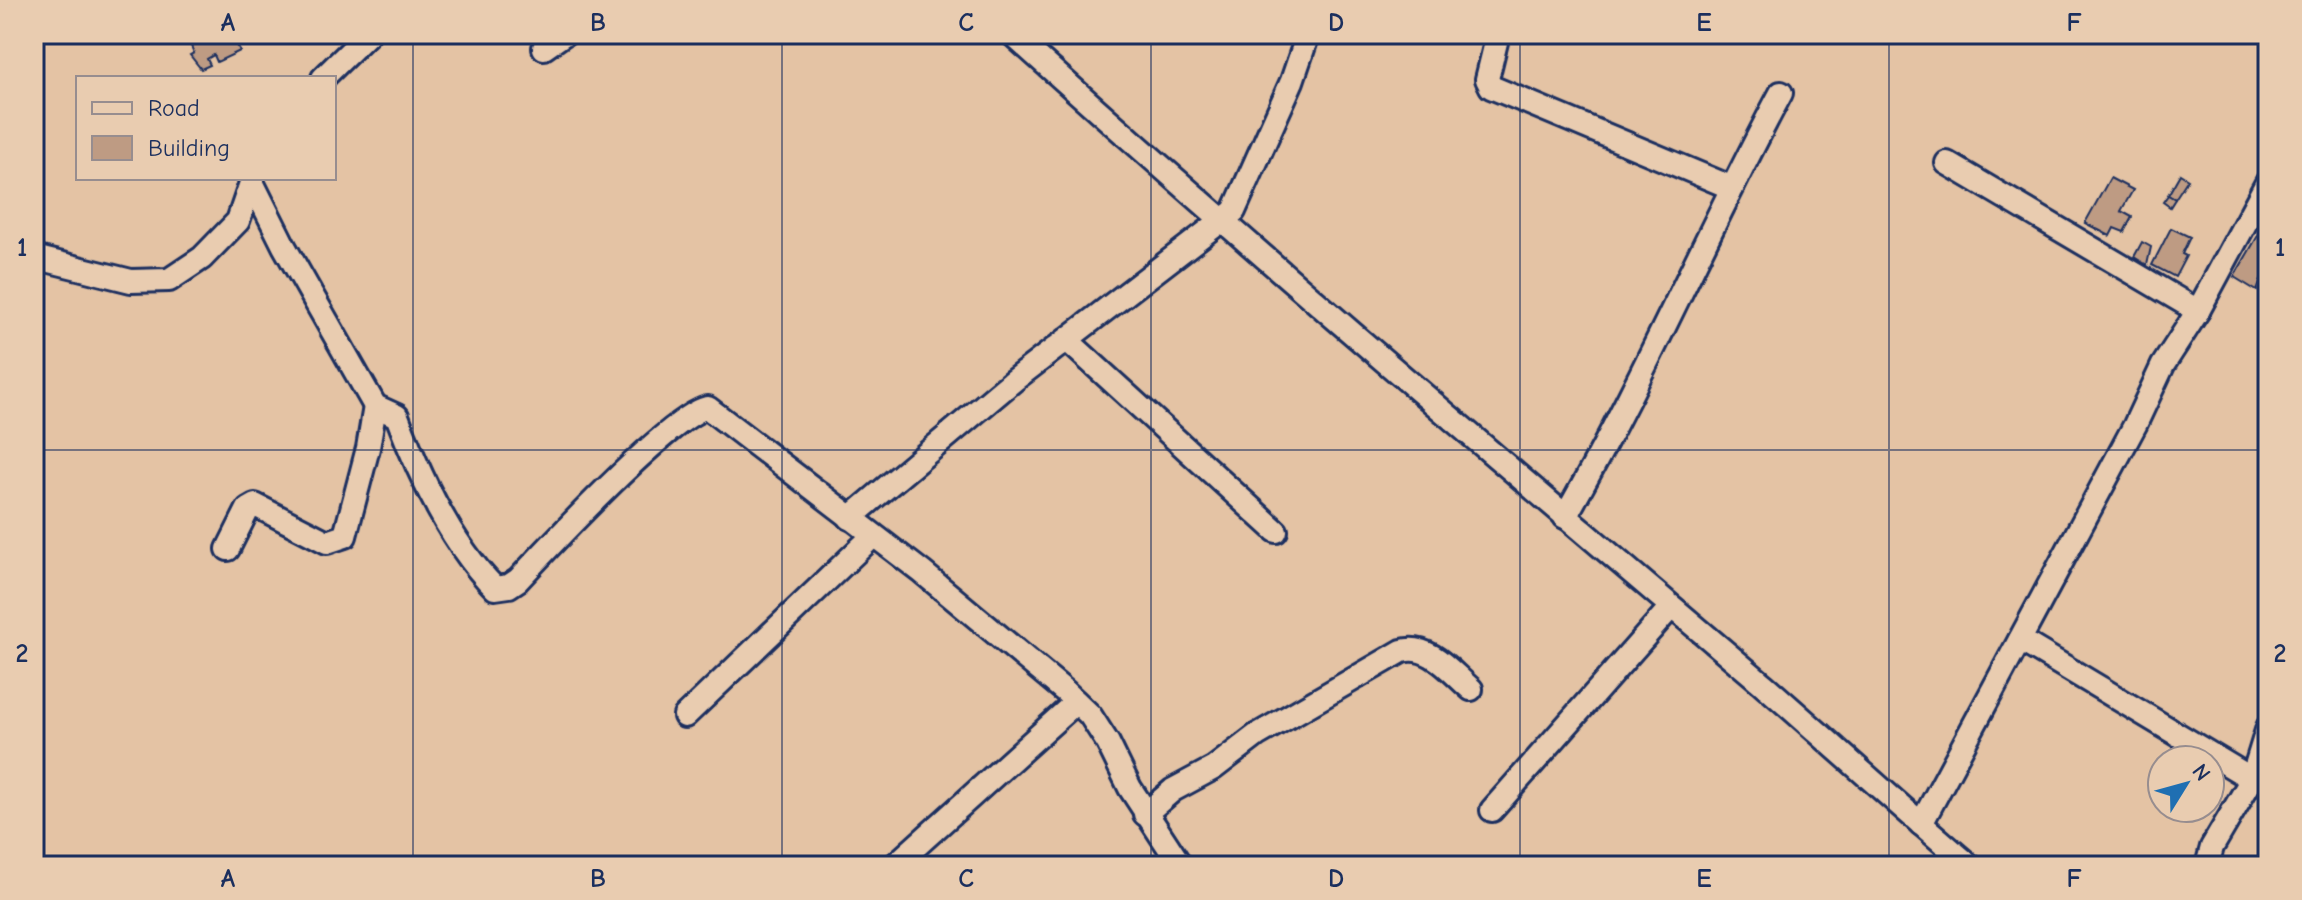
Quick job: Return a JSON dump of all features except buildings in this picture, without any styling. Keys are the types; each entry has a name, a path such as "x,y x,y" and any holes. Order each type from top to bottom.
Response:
{"street":[{"path":"325,76 368,34"},
{"path":"544,48 564,34"},
{"path":"1012,34 1220,221 1353,331 1444,414 1921,824 1948,859 1970,866"},
{"path":"850,518 1014,380 1234,211 1292,81 1308,34"},
{"path":"1498,34 1487,79 1491,87 1730,187"},
{"path":"1565,517 1606,446 1730,187 1781,93"},
{"path":"1947,163 2198,311"},
{"path":"34,257 131,281 169,280 202,258 238,221 251,180"},
{"path":"251,180 284,246 375,406 397,416 424,485 480,573 495,588 509,586 518,580 631,466 702,408 708,408 922,572 1076,702 1108,743 1145,814 1181,866"},
{"path":"1921,824 2135,425 2163,365 2262,206 2268,181"},
{"path":"1068,341 1276,531"},
{"path":"228,549 248,509 255,505 327,542 345,536 368,448 375,406"},
{"path":"685,716 873,536"},
{"path":"1492,810 1671,607"},
{"path":"2020,640 2252,779"},
{"path":"1145,814 1173,790 1214,768 1257,735 1402,651 1413,647 1425,650 1471,689"},
{"path":"894,866 1076,702"},
{"path":"2207,866 2212,847 2252,779 2268,727"}]}
